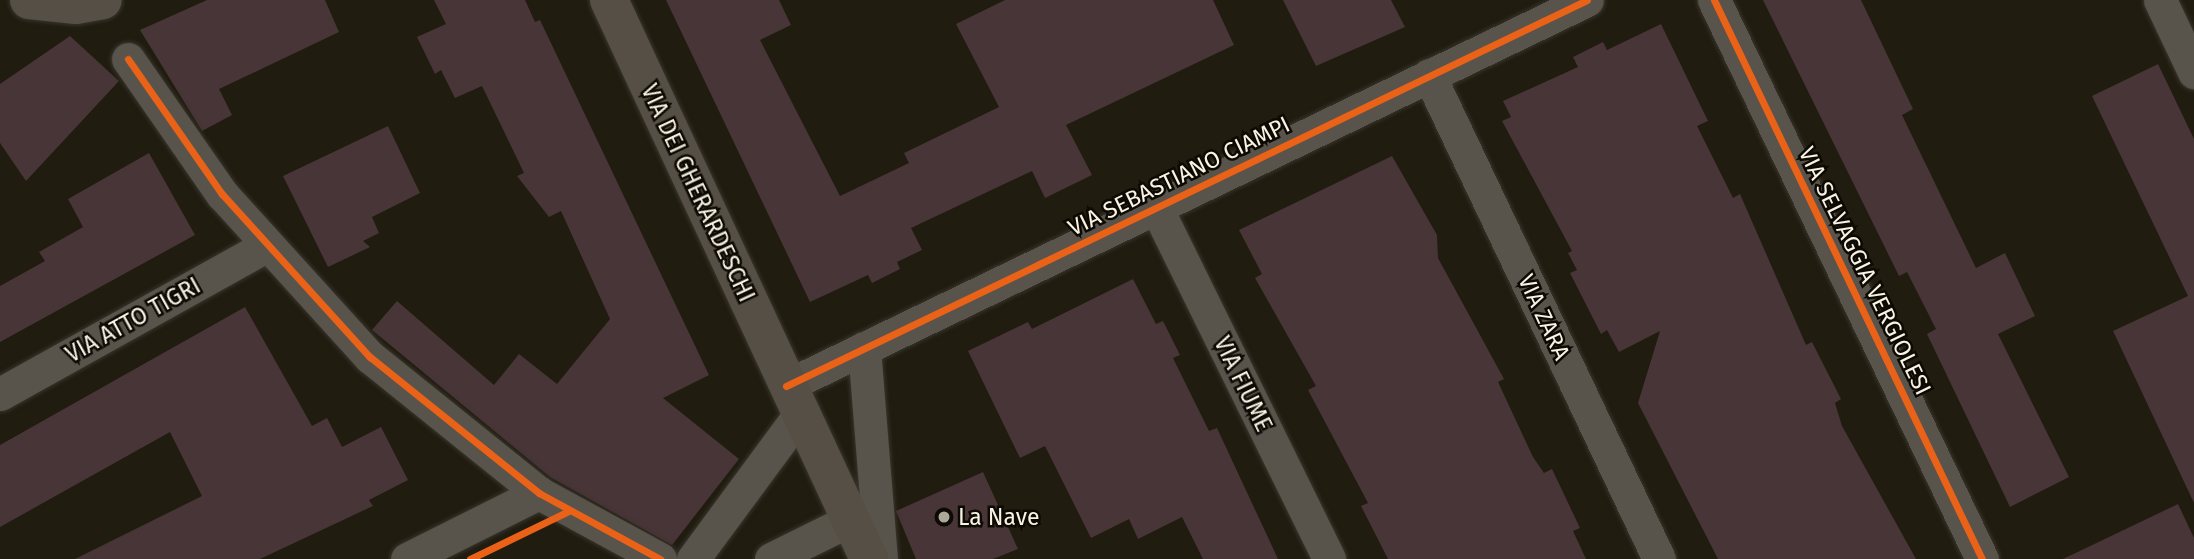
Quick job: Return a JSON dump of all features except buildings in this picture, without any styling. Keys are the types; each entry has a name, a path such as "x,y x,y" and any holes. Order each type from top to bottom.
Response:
{"street":[{"path":"29,0 75,5 103,0"},
{"name":"VIA DEI GHERARDESCHI","path":"609,0 848,521 869,559"},
{"name":"VIA SEBASTIANO CIAMPI","path":"793,400 864,348 1587,0"},
{"name":"VIA SELVAGGIA VERGIOLESI","path":"1714,0 1982,559"},
{"path":"2160,0 2194,72"},
{"path":"128,59 189,152 266,246 370,357 539,493 660,559"},
{"name":"VIA ZARA","path":"1429,75 1659,559"},
{"name":"VIA FIUME","path":"1157,209 1329,559"},
{"name":"VIA ATTO TIGRI","path":"0,394 266,246"},
{"path":"864,348 866,434 881,559"},
{"path":"692,559 793,400"},
{"path":"407,559 539,493"},
{"path":"771,559 848,521"}],"cycle path":[{"path":"786,386 1587,0"},
{"path":"1714,0 1982,559"},
{"path":"128,59 222,194 370,357 539,493 660,559"},
{"path":"470,559 569,511"}],"place":[{"name":"La Nave","path":"944,517"}]}
